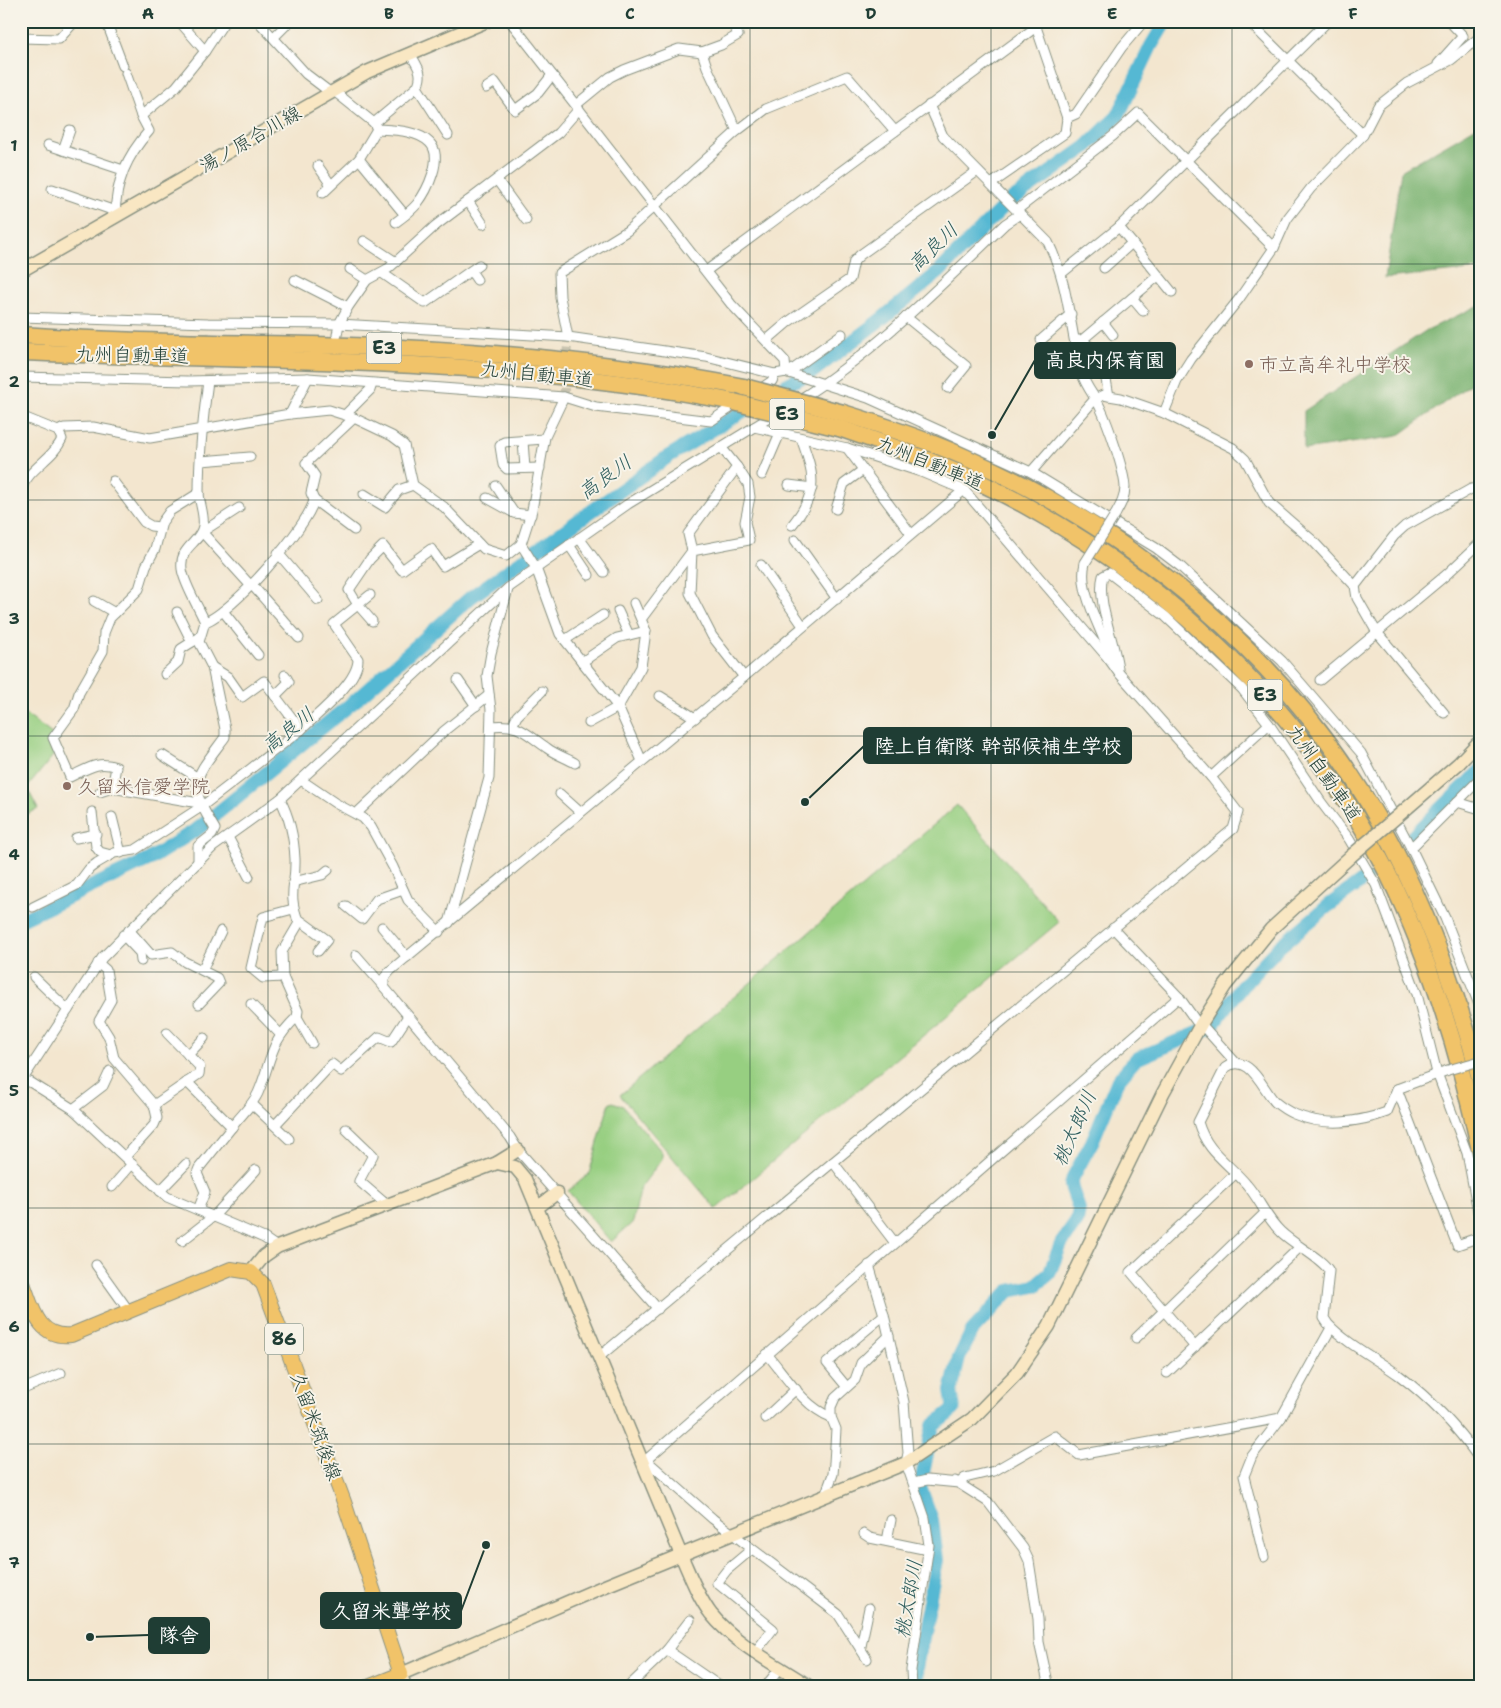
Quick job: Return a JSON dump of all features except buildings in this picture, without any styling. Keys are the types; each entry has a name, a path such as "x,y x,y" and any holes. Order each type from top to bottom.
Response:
{"highway":[{"name":"九州自動車道","path":"21,336 90,340 350,346 483,353 613,365 744,387 841,421 961,474 1026,506 1069,530 1151,587 1203,632 1251,679 1288,722 1328,775 1363,830 1388,875 1427,964 1449,1033 1480,1150"},
{"name":"九州自動車道","path":"21,352 348,360 480,368 610,381 901,432 967,458 1033,490 1078,516 1160,572 1215,619 1262,666 1301,709 1342,764 1378,819 1403,867 1442,955 1467,1029 1480,1078"}],"main road":[{"path":"21,1278 42,1328 57,1336 71,1335 231,1269 251,1272"},
{"name":"久留米筑後線","path":"251,1272 263,1284 344,1502 403,1680"},
{"path":"368,1687 403,1680"}],"street":[{"path":"21,38 59,39 75,21"},
{"path":"52,189 115,213 116,194 123,170 133,150 149,131 141,116 106,21"},
{"path":"179,21 205,51"},
{"path":"141,116 176,87 205,51 225,21"},
{"path":"258,21 306,74 376,126 402,131 430,142 434,151 435,163 424,194 396,222"},
{"path":"274,37 290,21"},
{"name":"湯ノ原合川線","path":"21,271 115,213 367,72 411,55 487,21"},
{"path":"510,21 731,304 785,361 788,373"},
{"path":"337,335 339,324 348,307 367,280 373,275 382,273 435,226 558,133 578,107 610,77 679,49 702,52 721,45 738,35 732,21"},
{"path":"1067,118 1076,114 1122,46 1144,21"},
{"path":"1248,21 1362,136"},
{"path":"1062,273 1119,227 1328,21"},
{"path":"1435,68 1463,36 1449,21"},
{"path":"706,271 895,131 1035,24 1067,118 1065,133 991,184"},
{"path":"1164,413 1178,381 1191,359 1239,299 1274,248 1287,219 1311,188 1362,136 1378,106 1407,83 1450,60 1480,36"},
{"path":"702,52 707,67 737,131"},
{"path":"323,193 359,159 376,126 421,80 421,71 411,55"},
{"path":"486,88 495,82 515,110 538,93 552,75"},
{"path":"568,338 560,297 559,273 627,231 656,207 737,131 766,109 847,76 895,131"},
{"path":"416,87 448,135"},
{"path":"929,104 943,136 976,172 991,184 1048,242 1062,273 1079,340 1082,374 1088,389 1095,399 1123,475 1125,488 1122,502 1085,562 1082,573 1086,590 1108,650 1108,658"},
{"path":"21,1082 98,963 126,933 213,848 280,799 508,588 535,566 628,504 822,385 906,317 1018,211 1113,136 1138,112 1274,248"},
{"path":"63,150 70,130"},
{"path":"48,145 123,170"},
{"path":"359,159 405,215"},
{"path":"318,166 330,185"},
{"path":"766,340 788,322 850,279 854,261 860,255 976,172"},
{"path":"497,180 526,220"},
{"path":"468,201 483,224"},
{"path":"1119,227 1172,292"},
{"path":"364,242 396,262"},
{"path":"1104,268 1132,243"},
{"path":"382,273 425,303 479,265"},
{"path":"350,269 367,280"},
{"path":"470,271 477,280"},
{"path":"1079,340 1158,276"},
{"path":"295,280 348,307"},
{"path":"1132,298 1143,311"},
{"path":"1041,340 1071,314"},
{"path":"21,317 208,323 339,324 568,338 706,357 775,374 788,373 868,398 1031,472 1156,548 1181,568 1256,635 1282,661 1361,753 1445,918 1477,993 1480,1007"},
{"path":"906,317 966,366 948,388"},
{"path":"1103,322 1114,334"},
{"path":"205,333 208,323"},
{"path":"788,373 842,334"},
{"path":"1079,340 1102,357 1109,396"},
{"path":"21,377 208,381 308,378 564,396 596,407 711,420 772,381 775,374"},
{"path":"290,414 308,378"},
{"path":"202,532 204,524 199,494 201,431 208,381"},
{"path":"354,530 314,500 311,493 315,476 306,463 350,416 370,390 372,384"},
{"path":"1031,472 1095,399 1103,395 1164,413 1234,448 1245,459 1269,503 1312,540 1355,586 1357,598 1376,631 1444,712"},
{"path":"58,431 64,428 93,427 150,438 201,431 290,414 330,410 350,416 392,436 404,445 413,485 444,507 484,549 506,556 522,547 531,515 544,439 564,396"},
{"path":"21,416 58,431 62,439 58,448 30,474 21,489"},
{"path":"600,1357 1232,829 1238,812 1211,777 1118,672 964,490 921,472 848,448 754,427"},
{"path":"762,475 780,433"},
{"path":"792,525 800,516 812,488 813,471 801,438"},
{"path":"540,468 507,469 503,466 500,446 504,442 544,439"},
{"path":"523,441 525,468"},
{"path":"642,618 692,551 748,540 745,522 750,497 748,484 737,466 721,447"},
{"path":"848,448 911,534"},
{"path":"201,461 250,457"},
{"path":"737,466 688,534 692,551 690,593 712,636 744,678"},
{"path":"836,509 844,484 864,470"},
{"path":"113,481 144,522 151,526 160,527"},
{"path":"364,494 384,507 399,490 413,485"},
{"path":"789,485 812,488"},
{"path":"496,486 514,513"},
{"path":"1355,586 1394,536 1405,526 1471,489 1480,488"},
{"path":"384,987 384,978 407,957 744,678 964,490"},
{"path":"112,788 116,767 105,763 70,777 53,738 74,709 79,693 100,657 104,644 104,633 110,618 139,589 146,566 155,549 160,527 170,511 199,494"},
{"path":"487,498 514,513 531,515"},
{"path":"165,674 178,662 181,649 196,640 205,622 240,598 306,520 314,500"},
{"path":"205,622 182,571 182,559 186,548 202,532 238,508"},
{"path":"202,532 299,638"},
{"path":"579,538 604,572"},
{"path":"795,540 837,598"},
{"path":"1320,680 1376,631 1446,575 1480,543"},
{"path":"372,621 358,605 349,590 370,559 383,546 402,570 431,549 444,566 479,544"},
{"path":"569,545 589,574"},
{"path":"522,547 535,566 560,634 618,708 642,761"},
{"path":"278,553 318,600"},
{"path":"761,565 804,626"},
{"path":"1118,672 1116,649 1102,596 1101,584 1104,576 1108,573 1165,616 1242,690 1269,724 1321,802 1349,839 1376,885 1417,994 1437,1073 1467,1152 1480,1222"},
{"path":"449,923 489,778 491,726 487,676 508,588"},
{"path":"33,907 77,885 89,869 111,855 135,850 201,807 301,730 340,692 356,672 358,660 334,624 370,594"},
{"path":"94,601 115,613"},
{"path":"589,723 618,708 641,667 646,631 634,603"},
{"path":"223,611 258,655"},
{"path":"618,611 629,635"},
{"path":"177,612 199,642 212,667 225,729 224,737 198,778 196,792 201,807 215,829 212,835 198,846 198,864"},
{"path":"565,640 603,615"},
{"path":"582,662 618,638 646,631"},
{"path":"212,667 228,678 242,697 264,681 301,730"},
{"path":"275,696 289,682 285,675"},
{"path":"458,680 476,706"},
{"path":"512,726 517,716 542,691"},
{"path":"356,814 444,731 489,695"},
{"path":"660,696 694,718"},
{"path":"1211,777 1269,724"},
{"path":"491,726 512,726 526,732 548,750 575,763"},
{"path":"403,1680 476,1640 906,1463 972,1420 1002,1391 1032,1353 1067,1291 1163,1093 1201,1024 1226,986 1272,929 1351,856 1459,763 1480,741"},
{"path":"162,755 198,778"},
{"path":"1411,848 1480,779"},
{"path":"301,780 356,814 372,828 408,900 439,932"},
{"path":"100,792 112,788 201,807"},
{"path":"560,794 580,812"},
{"path":"198,1210 205,1192 197,1173 252,1104 258,1093 274,1046 296,1017 298,1011 283,976 282,952 299,923 291,903 295,860 293,833 289,817 280,799"},
{"path":"1457,802 1480,809"},
{"path":"92,812 96,834 96,848 100,852 111,855"},
{"path":"112,817 121,853"},
{"path":"76,838 96,834"},
{"path":"228,837 249,877"},
{"path":"292,882 322,875 328,870"},
{"path":"346,906 362,919 377,899 403,890"},
{"path":"283,976 263,978 250,968 263,917 293,908"},
{"path":"297,918 327,940 318,951"},
{"path":"382,927 407,957"},
{"path":"1113,928 1179,997 1196,1022 1201,1024 1236,1063 1254,1071 1274,1101 1283,1109 1296,1115 1354,1123 1370,1119 1388,1112 1397,1089 1437,1073 1480,1061"},
{"path":"202,970 221,931"},
{"path":"126,933 140,953 141,961"},
{"path":"126,933 151,955 172,952 218,978 219,983 199,1004"},
{"path":"356,955 510,1137 518,1150 658,1309"},
{"path":"98,963 106,970 111,1000 99,1020 109,1037 114,1058 154,1105 156,1118 154,1125 124,1157"},
{"path":"34,977 68,1010"},
{"path":"644,1460 1179,997"},
{"path":"251,1004 281,1035"},
{"path":"274,1125 332,1064 341,1071 379,1037 390,1042 408,1016"},
{"path":"296,1017 312,1043"},
{"path":"154,1105 199,1074 200,1068 167,1033"},
{"path":"188,1055 204,1038"},
{"path":"1236,1063 1225,1068 1201,1113 1198,1122 1207,1143 1235,1174 1247,1184 1264,1213 1280,1232 1299,1248 1326,1265 1329,1271 1324,1318 1331,1328 1401,1377 1445,1415 1457,1427 1480,1460"},
{"path":"73,1110 103,1086 110,1071"},
{"path":"21,1082 30,1082 73,1110 167,1197 264,1238 277,1247"},
{"path":"187,1082 232,1128"},
{"path":"1397,1089 1457,1245 1480,1237"},
{"path":"252,1104 289,1139"},
{"path":"346,1129 372,1155 359,1181 387,1205"},
{"path":"251,1272 264,1256 277,1247 497,1163 518,1150"},
{"path":"833,1162 895,1242"},
{"path":"497,1163 514,1167 526,1178 644,1460 681,1556 711,1614 740,1640 810,1687"},
{"path":"112,1187 132,1164"},
{"path":"160,1191 186,1164"},
{"path":"182,1241 213,1217 256,1170"},
{"path":"1195,1347 1131,1272 1235,1174"},
{"path":"538,1207 557,1193"},
{"path":"1136,1338 1264,1213"},
{"path":"1167,1373 1299,1248"},
{"path":"96,1265 129,1311"},
{"path":"869,1265 884,1315 904,1402 908,1453 906,1463 925,1518 928,1550 911,1670 912,1687"},
{"path":"846,1386 827,1363 884,1315"},
{"path":"21,1318 37,1316"},
{"path":"1264,1557 1244,1476 1252,1456 1281,1418 1331,1328"},
{"path":"825,1496 833,1474 836,1429 831,1417 830,1407 846,1386 855,1380 861,1364 889,1336"},
{"path":"767,1354 796,1389 820,1413 831,1417"},
{"path":"21,1390 61,1373"},
{"path":"765,1418 796,1389"},
{"path":"914,1483 927,1480 955,1481 959,1483 964,1478 994,1471 1055,1436 1079,1455 1281,1418"},
{"path":"644,1460 733,1534 838,1614 861,1646 867,1659"},
{"path":"955,1481 988,1502 1023,1548 1029,1561 1038,1619 1039,1642 1049,1687"},
{"path":"887,1542 891,1520"},
{"path":"864,1534 870,1538 928,1550"},
{"path":"752,1549 727,1570 717,1583 773,1629 756,1651"},
{"path":"861,1646 869,1608"},
{"path":"629,1686 667,1650 690,1620"},
{"path":"667,1650 723,1687 731,1687"},
{"path":"764,1687 780,1667"}],"green space":[{"path":"1480,125 1480,269 1385,278 1401,171"},
{"path":"1480,305 1480,377 1398,436 1304,450 1304,411 1427,330"},
{"path":"21,711 52,734 56,752 27,788 38,809 21,817"},
{"path":"957,805 1059,922 716,1209 620,1095"},
{"path":"613,1102 623,1106 662,1152 662,1159 641,1187 633,1222 611,1242 568,1191 589,1174 609,1104"}],"waterway":[{"name":"高良川","path":"21,920 150,859 199,828 357,699 471,597 669,456 791,382 811,373 884,317 939,272 1006,204 1086,147 1118,116 1151,46 1166,21"},
{"name":"桃太郎川","path":"1412,837 1480,771"},
{"name":"桃太郎川","path":"917,1687 916,1668 937,1560 932,1520 920,1487 933,1426 954,1409 951,1391 959,1358 972,1331 1009,1291 1035,1286 1049,1274 1061,1244 1077,1221 1079,1209 1071,1186 1073,1177 1092,1142 1118,1080 1136,1059 1211,1027 1243,985 1278,948 1328,906 1365,879"}],"tunnel":[{"path":"205,333 208,381"},
{"path":"564,397 568,337"}],"place":[{"name":"市立高牟礼中学校","path":"1249,364"},
{"name":"高良内保育園","path":"992,435"},
{"name":"久留米信愛学院","path":"67,786"},
{"name":"陸上自衛隊 幹部候補生学校","path":"805,802"},
{"name":"久留米聾学校","path":"486,1545"},
{"name":"隊舎","path":"90,1637"}]}
